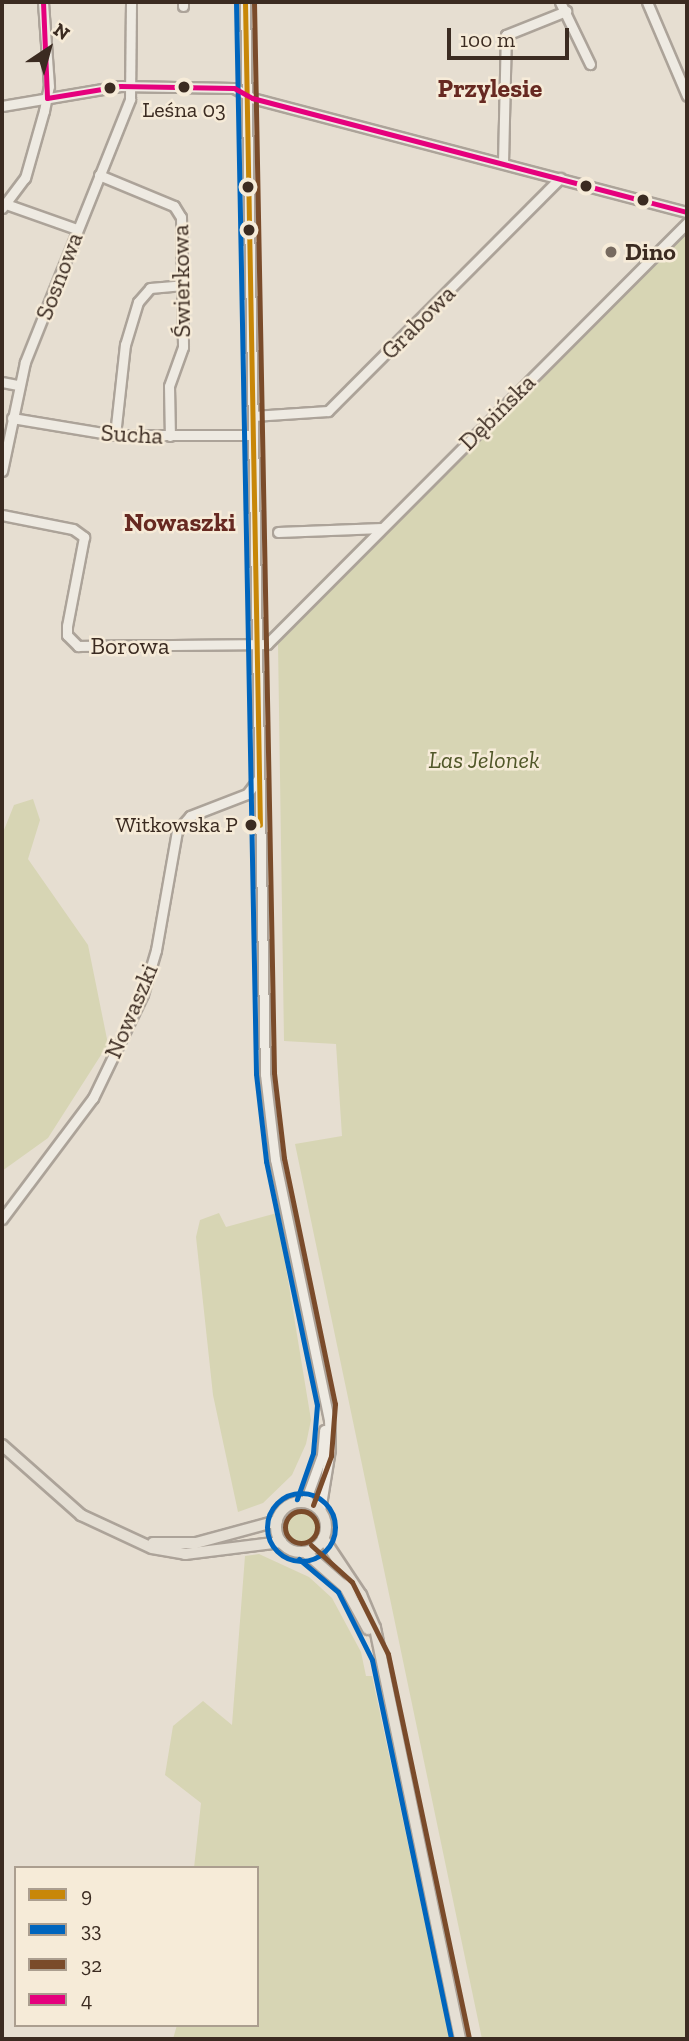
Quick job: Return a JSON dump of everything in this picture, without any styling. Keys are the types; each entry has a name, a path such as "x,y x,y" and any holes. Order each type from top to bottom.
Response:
{"main road":[{"path":"2,1445 80,1515 140,1542 185,1554 281,1542"},
{"path":"305,1552 323,1538 326,1524 320,1511 305,1502 285,1507 277,1521 281,1542 291,1550 305,1552 349,1593 380,1657"},
{"path":"140,1542 196,1543 277,1521"},
{"path":"323,1538 369,1611 460,2039"}],"street":[{"path":"3,205 15,195 33,158 47,97 43,2"},
{"path":"131,2 133,86"},
{"path":"245,2 268,1116 326,1404 330,1449 320,1511"},
{"path":"560,2 590,64"},
{"path":"647,2 687,95"},
{"path":"503,163 504,38 509,31 566,11"},
{"path":"2,106 47,97 133,86 234,88 246,94 687,212"},
{"name":"Sosnowa","path":"2,471 18,385 133,86"},
{"name":"Świerkowa","path":"99,175 178,210 183,285 183,347 169,386 170,436"},
{"name":"Grabowa","path":"253,416 328,411 560,178"},
{"path":"3,205 77,229"},
{"name":"Dębińska","path":"257,645 272,640 687,223"},
{"path":"114,435 125,345 138,302 149,288 183,285"},
{"path":"2,382 18,385"},
{"name":"Sucha","path":"12,418 114,435 254,435"},
{"name":"Borowa","path":"2,515 74,529 84,537 67,626 67,635 78,646 257,645"},
{"path":"278,532 382,528"},
{"name":"Nowaszki","path":"2,1219 93,1098 143,994 160,931 177,831 190,816 247,794 259,778"},
{"path":"305,1502 322,1455 326,1404"}],"green space":[{"name":"Las Jelonek","path":"687,231 687,2039 482,2039 295,1144 342,1136 336,1044 284,1041 278,644"},
{"path":"33,799 40,820 28,859 88,945 108,1044 48,1138 2,1171 2,835 14,805"},
{"path":"219,1213 226,1227 277,1213 311,1420 306,1444 292,1475 263,1503 238,1512 213,1395 196,1237 200,1220"},
{"path":"302,1509 315,1514 320,1527 315,1540 302,1545 289,1540 284,1527 289,1514"},
{"path":"259,1554 309,1577 332,1598 361,1652 366,1676 372,1676 450,2039 173,2039 176,2027 259,2027 259,1866 194,1866 201,1803 165,1775 173,1726 203,1701 232,1725 245,1556"}],"transit line":[{"name":"4","path":"43,2 47,98"},
{"name":"33","path":"236,2 256,1074 266,1161 317,1405 313,1453 297,1499"},
{"name":"9","path":"245,2 260,825"},
{"name":"32","path":"254,2 274,1073 284,1158 335,1404 331,1456 313,1505"},
{"name":"4","path":"47,98 120,86 234,88 252,98 687,212"},
{"name":"33","path":"301,1493 314,1496 325,1503 332,1514 335,1527 332,1540 325,1551 314,1558 301,1561 288,1558 277,1551 270,1540 267,1527 270,1514 277,1503 288,1496 301,1493"},
{"name":"32","path":"301,1511 312,1516 317,1527 312,1538 301,1543 290,1538 285,1527 290,1516 301,1511"},
{"name":"32","path":"311,1545 352,1582 388,1654 469,2037"},
{"name":"33","path":"299,1559 338,1592 372,1660 451,2039"}],"place":[{"name":"Leśna 03","path":"184,87"},
{"name":"Dino","path":"611,252"},
{"name":"Witkowska P","path":"251,825"}],"district":[{"name":"Przylesie","path":"490,89"},
{"name":"Nowaszki","path":"180,523"}]}
